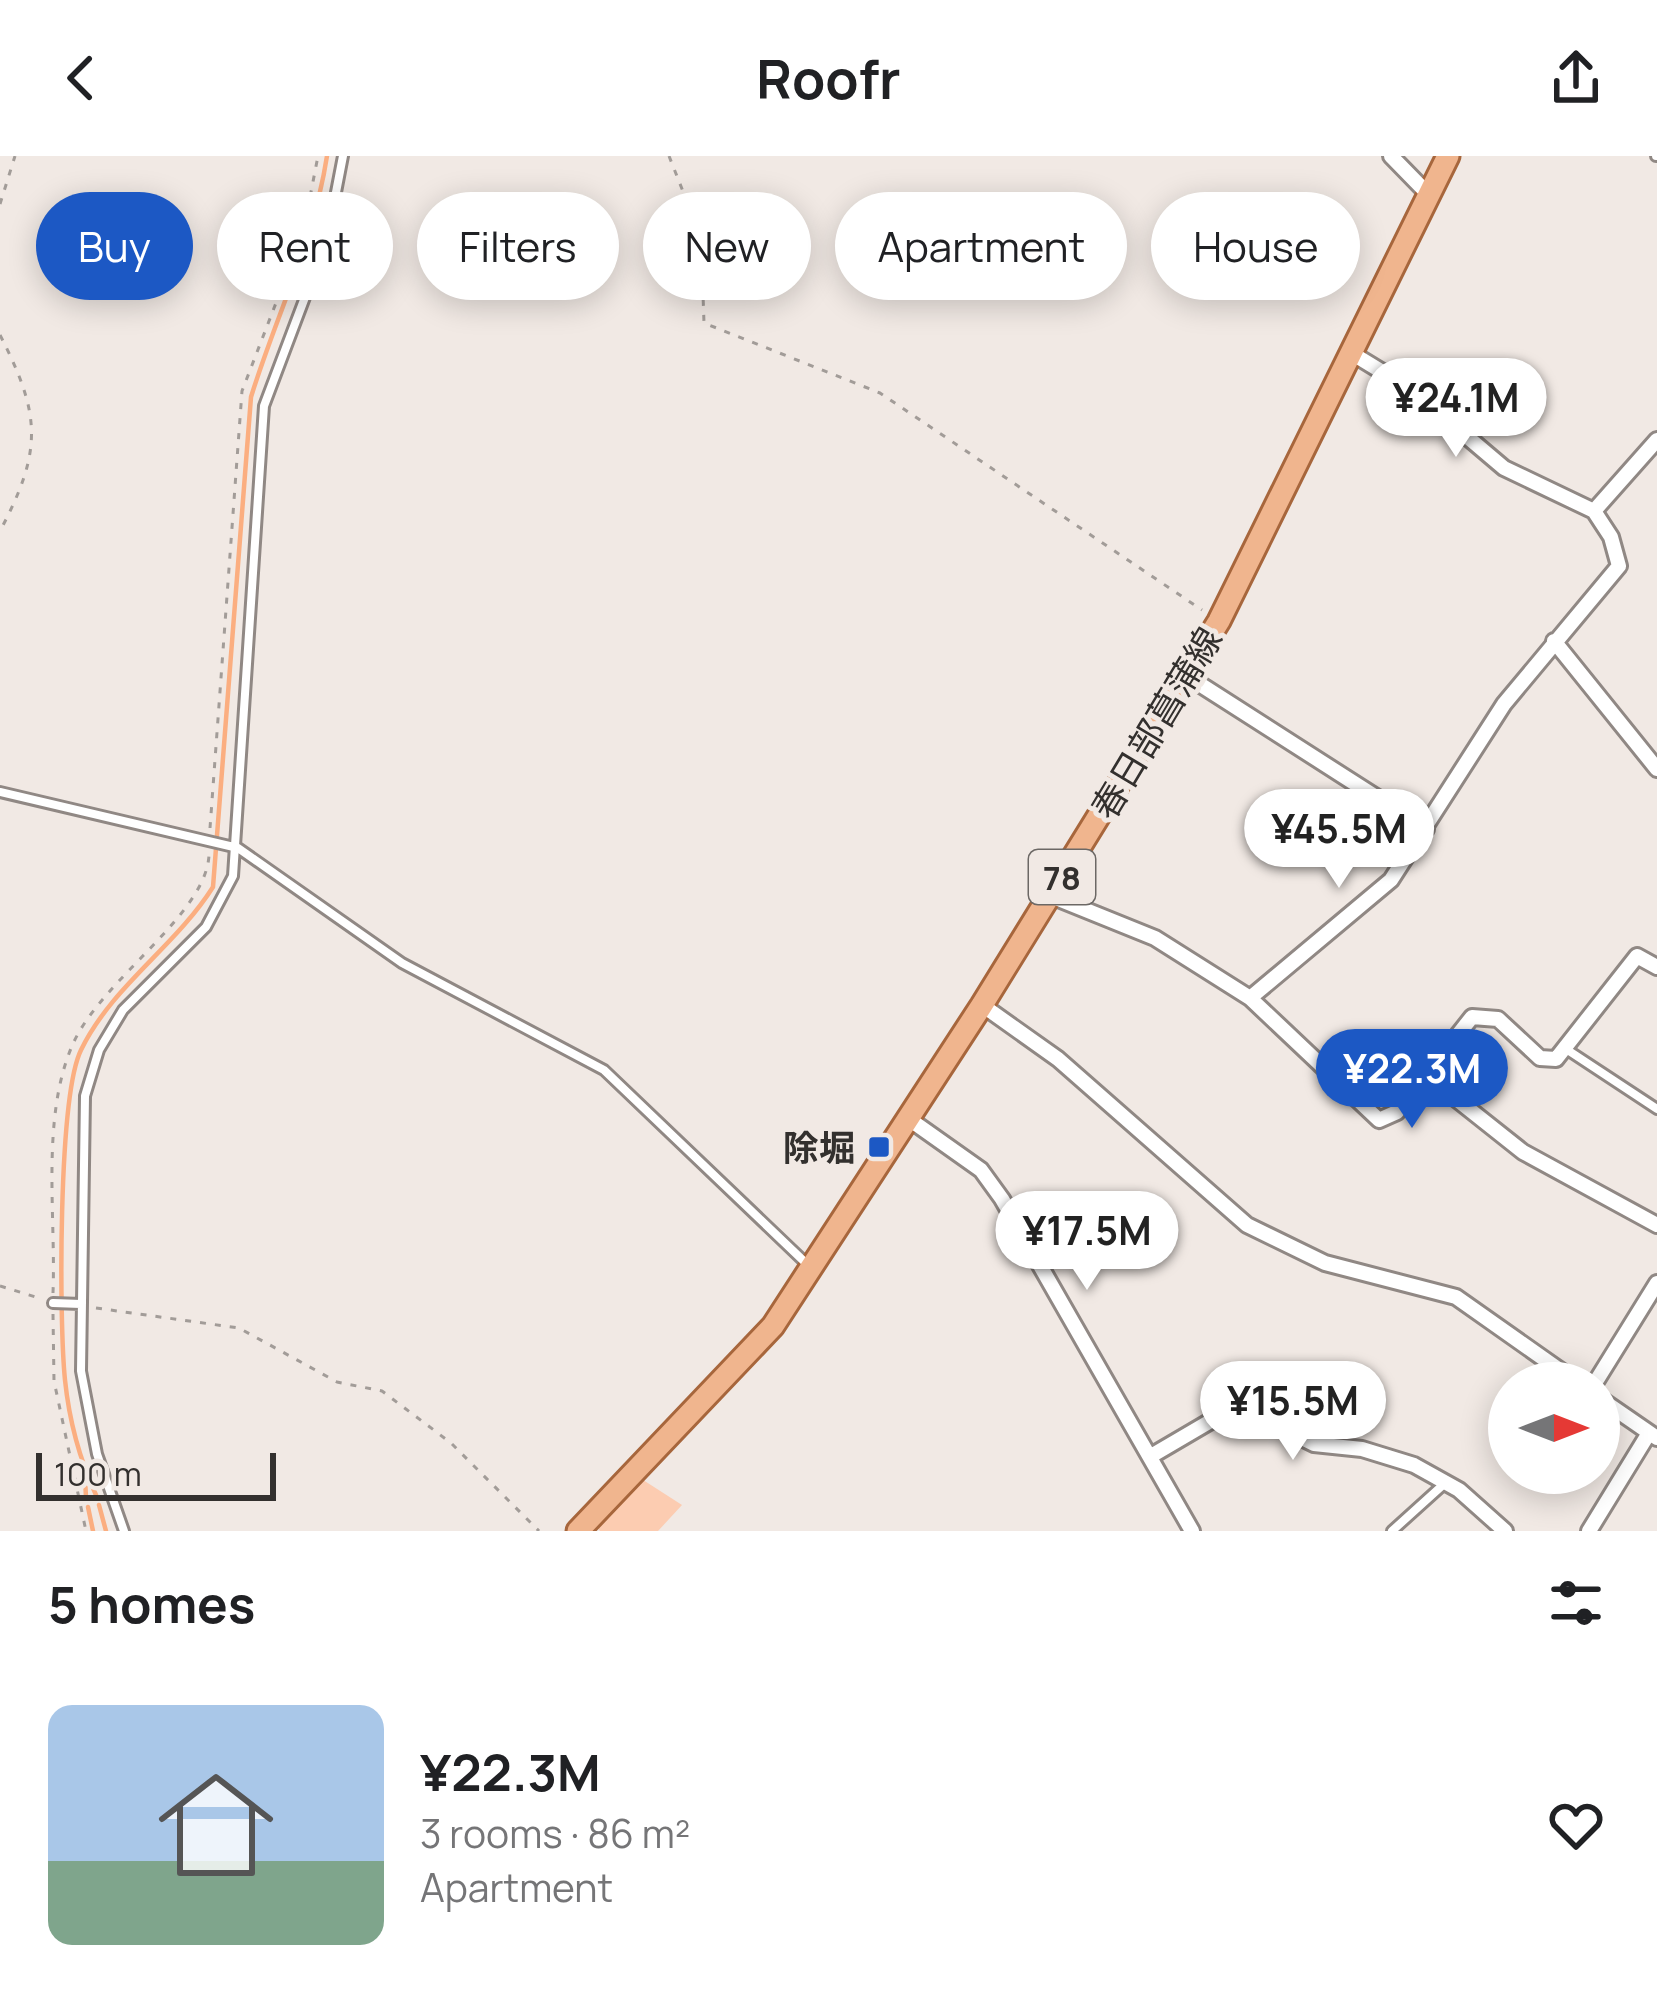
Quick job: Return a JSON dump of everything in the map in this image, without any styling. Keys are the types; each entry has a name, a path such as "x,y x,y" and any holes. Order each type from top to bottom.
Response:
{"main road":[{"name":"春日部菖蒲線","path":"578,1531 732,1373 813,1270 1051,896 1219,621 1448,156"}],"street":[{"path":"1391,156 1429,196"},
{"path":"1250,998 1391,880 1426,829 1442,793 1554,641 1618,566 1611,537 1594,511 1504,468 1412,390 1353,354"},
{"path":"1594,511 1657,440"},
{"path":"1554,641 1657,769"},
{"path":"1187,676 1426,829"},
{"path":"1051,896 1155,938 1250,998 1378,1120 1397,1112 1472,1017 1498,1019 1540,1058 1556,1059 1636,956 1657,967"},
{"path":"982,1005 1058,1059 1247,1226 1325,1263 1456,1297 1548,1362"},
{"path":"1426,1075 1523,1152 1657,1225"},
{"path":"909,1119 981,1170 1192,1531"},
{"path":"1608,1362 1657,1283"},
{"path":"1151,1456 1237,1409 1256,1413 1314,1444 1391,1456 1446,1481 1505,1531"},
{"path":"1589,1531 1653,1436 1620,1413"}],"lane":[{"path":"124,1531 85,1399 77,1304 86,1096 91,1070 123,1010 206,927 230,886 264,406 330,226 343,156"},
{"path":"0,792 235,847 402,963 604,1070 813,1270"},
{"path":"1566,1049 1657,1109"},
{"path":"54,1303 77,1304"},
{"path":"1391,1531 1446,1481"}],"path":[{"path":"0,205 15,156"},
{"path":"212,839 242,391 303,233 318,156"},
{"path":"669,156 700,237 704,323 880,393 1219,621"},
{"path":"0,335 28,393 34,427 28,470 0,531"},
{"path":"0,1286 54,1303"},
{"path":"77,1304 239,1328 338,1382 382,1391 452,1442 539,1531"}],"shaded area":[{"path":"640,1478 682,1505 658,1531 600,1531 594,1524"}],"waterway":[{"path":"96,1495 72,1424 63,1351 62,1211 73,1075 81,1050 109,1006 213,887 251,397 304,248 327,156"},
{"path":"85,1477 86,1498"},
{"path":"99,1505 106,1531"},
{"path":"88,1507 93,1531"}],"place":[{"name":"除堀","path":"879,1147"}]}
